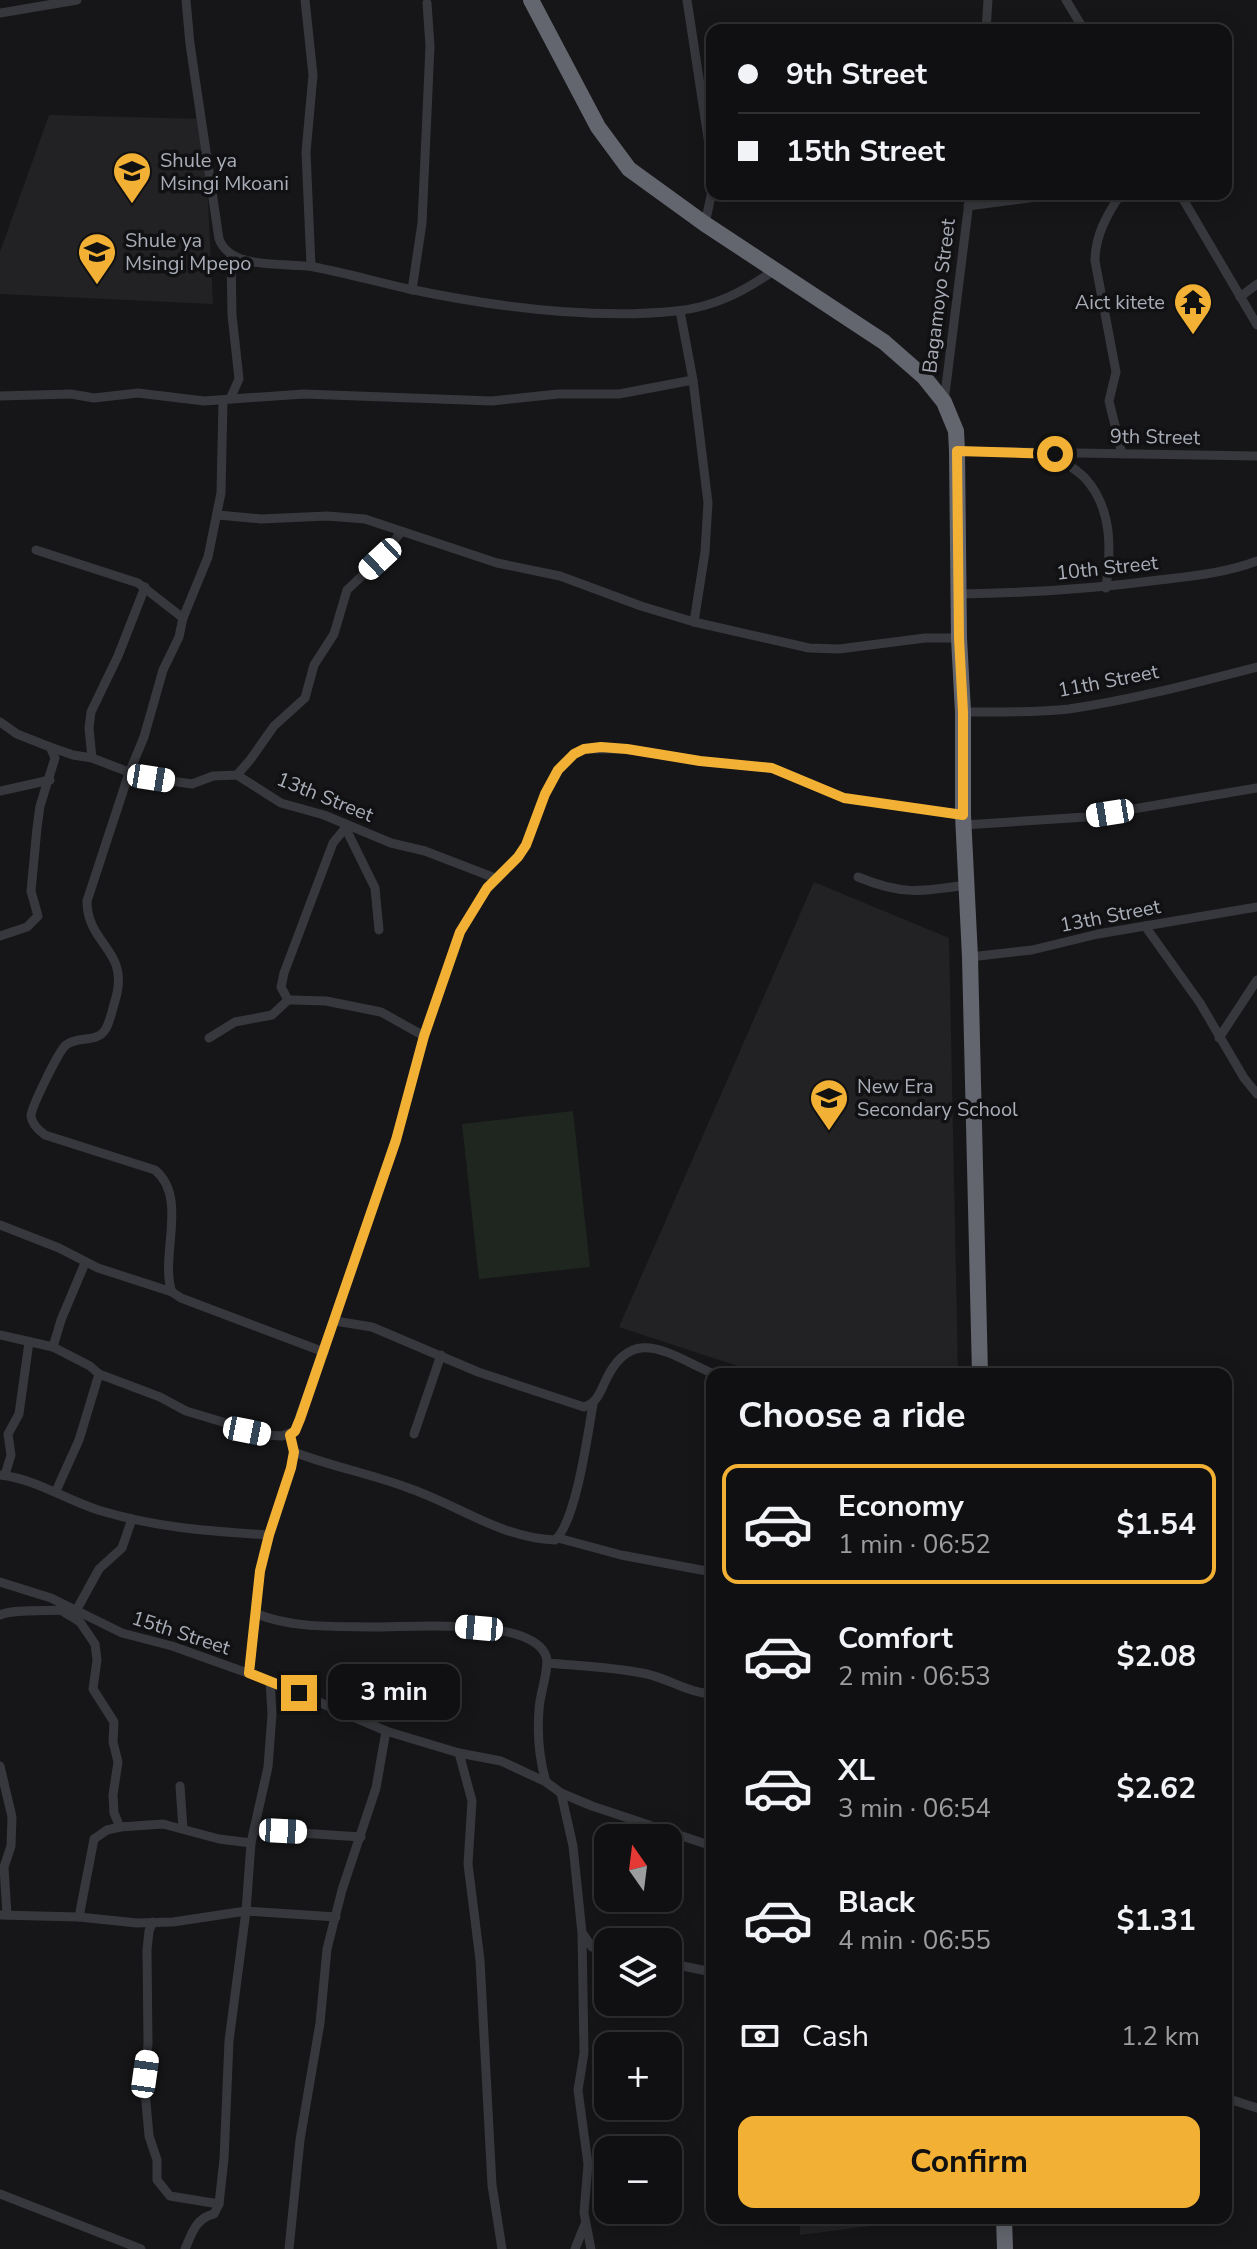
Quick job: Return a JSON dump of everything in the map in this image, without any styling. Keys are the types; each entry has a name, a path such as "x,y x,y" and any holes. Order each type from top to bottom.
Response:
{"highway":[{"path":"531,0 598,127 616,154 644,182 884,342 924,377 944,402 956,431 963,820 970,957 980,1368"},
{"path":"1004,2224 1005,2249"}],"street":[{"path":"0,13 77,0"},
{"path":"186,0 219,239 231,255 263,262 311,266 412,290 571,313 625,315 680,311 718,303 776,269"},
{"path":"305,0 313,75 306,152 311,266"},
{"path":"687,0 706,90"},
{"path":"986,24 988,0"},
{"path":"1066,0 1080,24"},
{"path":"412,290 422,223 430,46 427,3"},
{"path":"705,224 710,200"},
{"name":"Bagamoyo Street","path":"944,402 969,200"},
{"path":"968,206 1014,200"},
{"path":"1116,200 1095,244 1095,261 1116,372 1109,401 1122,454"},
{"path":"1183,200 1257,325"},
{"path":"172,1292 168,1269 173,1222 168,1194 160,1174 45,1135 37,1130 31,1118 33,1104 61,1050 75,1040 101,1035 117,995 120,976 116,963 89,922 87,901 144,737 163,670 205,567 218,515 227,400 239,379 232,315 231,255"},
{"path":"1240,297 1257,284"},
{"path":"680,311 693,380 708,503 705,552 694,622"},
{"path":"0,396 71,394 94,398 138,393 204,401 304,394 492,401 558,394 619,394 693,380"},
{"name":"9th Street","path":"957,451 1257,456"},
{"path":"1055,454 1085,478 1105,518 1112,553 1106,588"},
{"path":"218,515 261,519 343,516 365,519 497,563 560,576 694,622 809,648 839,649 925,638 959,638"},
{"path":"0,722 17,734 129,773 192,784 213,776 237,775 274,726 305,698 314,665 334,634 347,590 380,559 401,532"},
{"path":"36,550 132,580 183,618"},
{"name":"10th Street","path":"960,594 1044,593 1106,588 1212,573 1257,561"},
{"path":"92,758 91,712 118,656 145,587"},
{"name":"11th Street","path":"963,712 1068,709 1257,667"},
{"path":"0,936 27,927 39,913 32,896 32,885 40,806 55,758 50,747"},
{"path":"0,1335 53,1347 99,1374 160,1397 186,1411 247,1431 290,1435 295,1431 396,1140 424,1036 460,932 473,907 495,878 526,845 545,794 558,770 584,749 627,749 700,761 772,768 844,798 963,820 1086,817 1257,788"},
{"name":"13th Street","path":"237,775 281,803 495,878"},
{"path":"0,791 50,780"},
{"path":"344,825 375,888 376,924 379,930"},
{"path":"288,1000 281,987 287,962 333,843 344,825"},
{"path":"858,877 875,884 912,891 929,892 966,885"},
{"name":"13th Street","path":"970,957 1032,950 1257,907"},
{"path":"1145,926 1200,1003 1219,1038 1257,1094"},
{"path":"1219,1038 1257,980"},
{"path":"209,1038 235,1022 272,1015 288,1000 326,1001 381,1012 424,1036"},
{"path":"0,1225 59,1248 85,1263 172,1292 324,1352"},
{"path":"53,1347 85,1263"},
{"path":"335,1321 372,1327 478,1372 574,1405 584,1407 593,1404"},
{"path":"29,1342 19,1414 8,1434 11,1455 3,1475 32,1481 94,1508 175,1529 269,1535"},
{"path":"558,1538 579,1480 593,1404 617,1359 637,1348 659,1350 706,1371"},
{"path":"414,1434 441,1355"},
{"path":"56,1491 79,1440 99,1374"},
{"path":"249,1673 260,1571 294,1452 290,1435"},
{"path":"294,1452 411,1488 503,1532 550,1540 558,1538 621,1555 706,1571"},
{"path":"0,1615 8,1611 77,1609 99,1569 122,1548 132,1519"},
{"name":"15th Street","path":"0,1582 77,1609 122,1633 172,1646 270,1681 386,1731 459,1753 501,1761 546,1782 561,1793 706,1844"},
{"path":"62,1611 80,1622 95,1644 97,1660 93,1689 114,1722 113,1742 118,1762 113,1795 114,1813 120,1827"},
{"path":"257,1614 280,1622 305,1625 380,1627 431,1624 506,1632 529,1639 540,1647 548,1663 541,1688 538,1744 546,1782"},
{"path":"548,1663 613,1668 670,1680 693,1691 706,1693"},
{"path":"185,2249 198,2222 202,2217 214,2214 219,2204 229,2041 246,1911 251,1843 268,1767 272,1714 270,1681"},
{"path":"289,2249 305,2098 320,2023 327,1949 376,1788 386,1731"},
{"path":"459,1753 472,1801 468,1864 480,1960 492,2185 502,2249"},
{"path":"0,1766 12,1817 11,1846 4,1867 4,1915 79,1917 118,1922 173,1922 246,1911 336,1917"},
{"path":"180,1786 183,1829"},
{"path":"561,1793 573,1846 582,1933 584,2053 578,2090 588,2164 585,2224 591,2249"},
{"path":"79,1917 94,1839 107,1830 163,1824 219,1839 251,1843"},
{"path":"255,1830 361,1837"},
{"path":"153,1922 147,1950 148,2044 144,2080 149,2136 157,2160 157,2180 170,2196 219,2204"},
{"path":"582,1933 594,1947"},
{"path":"682,1966 706,1971"},
{"path":"1232,2100 1257,2108"},
{"path":"0,2194 141,2249"},
{"path":"575,2249 585,2224"}],"shaded area":[{"path":"49,115 204,119 213,304 0,294 0,252"},
{"name":"New Era Secondary School","path":"814,882 949,938 958,1368 744,1368 619,1327"},
{"path":"573,1111 590,1267 479,1279 462,1124"},
{"path":"800,2224 886,2224 800,2235"}],"place":[{"name":"Shule ya Msingi Mkoani","path":"132,205"},
{"name":"Shule ya Msingi Mpepo","path":"97,286"},
{"name":"Aict kitete","path":"1193,336"},
{"name":"New Era Secondary School","path":"829,1132"}],"route":[{"path":"299,1693 249,1673 260,1571 294,1452 290,1435 300,1419 396,1140 446,967 473,907 526,845 545,794 558,770 584,749 627,749 700,761 772,768 844,798 963,815 957,451 1055,454"}]}
